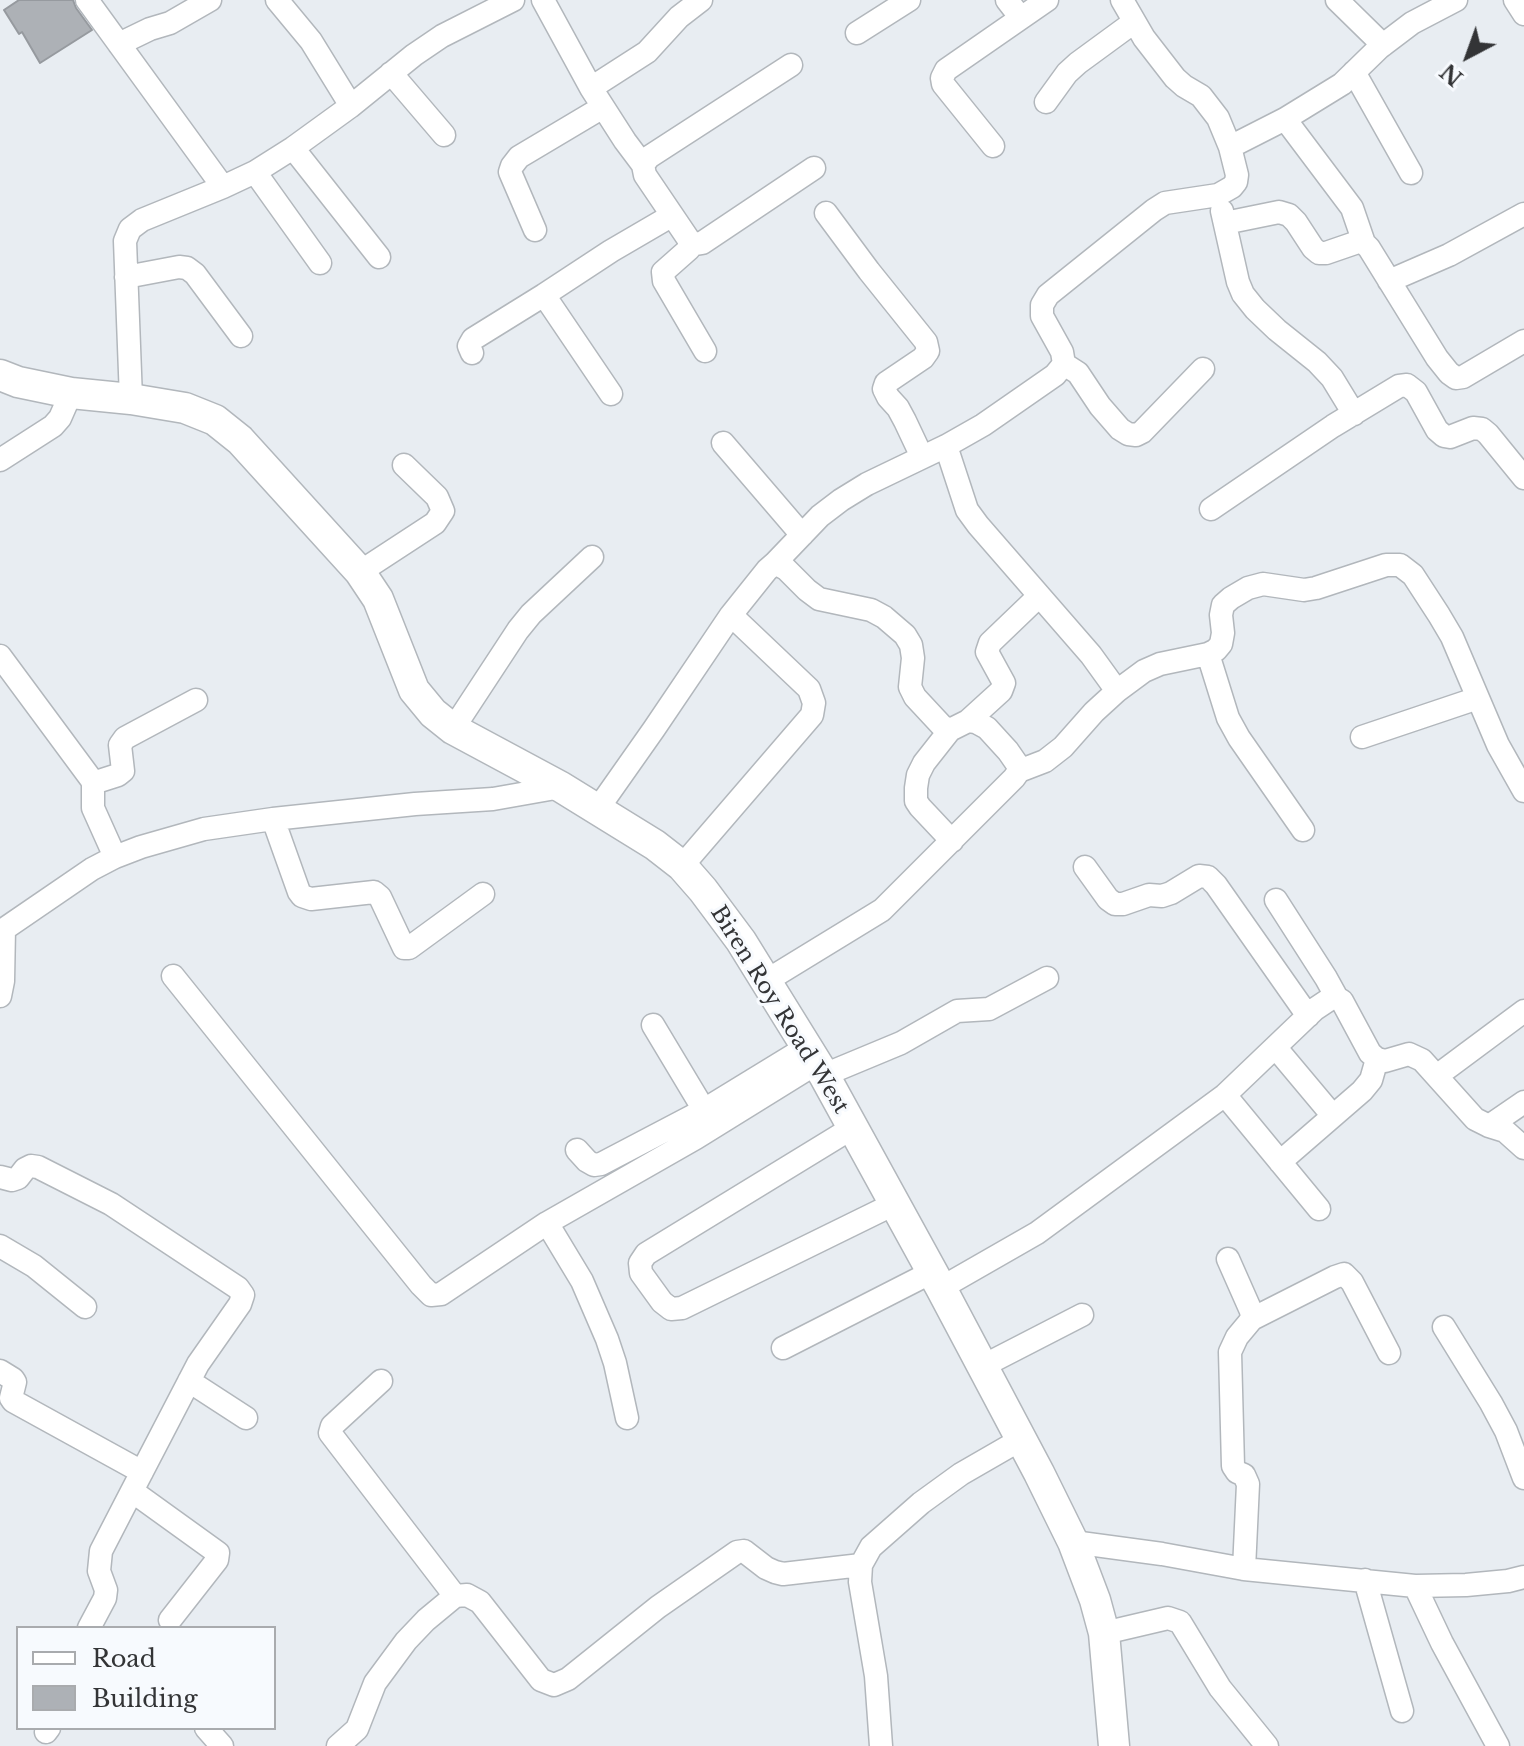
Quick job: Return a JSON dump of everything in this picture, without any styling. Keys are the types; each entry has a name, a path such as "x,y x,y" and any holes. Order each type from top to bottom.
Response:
{"main road":[{"name":"Biren Roy Road West","path":"0,375 71,393 185,408 215,420 240,440 360,572 378,599 414,690 433,713 453,729 561,787 655,845 682,866 703,890 766,981 816,1062 937,1280 1073,1542 1104,1633 1114,1746"}],"street":[{"path":"87,0 223,187"},
{"path":"119,44 170,23 210,0"},
{"path":"277,0 311,41 351,106"},
{"path":"131,399 125,241 130,229 142,220 255,172 351,106 442,36 513,0"},
{"path":"543,0 591,88 689,240 702,243 814,168"},
{"path":"591,88 647,52 679,17 701,0"},
{"path":"857,33 909,0"},
{"path":"993,146 943,84 942,78 946,70 1014,9 1047,0"},
{"path":"1122,0 1134,22 1175,78 1201,96 1218,118 1230,147 1236,182 1218,195 1165,203 1154,210 1048,295 1042,305 1042,316 1062,352 1064,364 1078,373 1100,406 1128,434 1142,432 1203,369"},
{"path":"1337,0 1383,45"},
{"path":"1230,147 1285,119 1342,84 1383,45 1412,23 1456,0"},
{"path":"1515,0 1524,14"},
{"path":"1046,102 1078,63 1134,22"},
{"path":"643,165 649,157 791,65"},
{"path":"1354,72 1411,173"},
{"path":"391,73 444,135"},
{"path":"535,230 510,172 512,166 519,157 603,107"},
{"path":"1285,119 1352,208 1364,243 1449,373 1456,378 1463,377 1524,341"},
{"path":"293,148 379,257"},
{"path":"255,172 320,263"},
{"path":"1218,195 1243,294 1277,330 1332,378 1354,414"},
{"path":"1225,223 1279,212 1289,215 1296,222 1319,253 1364,243"},
{"path":"826,213 926,342 928,351 923,358 886,383 884,389 898,408 922,457"},
{"path":"1389,281 1449,255 1524,214"},
{"path":"472,353 469,346 473,339 671,216"},
{"path":"689,240 689,249 663,272 664,281 705,351"},
{"path":"126,277 187,268 195,274 241,336"},
{"path":"544,295 611,394"},
{"path":"597,810 731,615 767,570 820,516 867,484 983,425 1055,375 1064,364"},
{"path":"1211,509 1354,414 1399,386 1407,385 1416,392 1437,430 1444,436 1450,437 1473,428 1482,429 1524,478"},
{"path":"0,460 53,426 71,393"},
{"path":"723,443 802,535"},
{"path":"946,446 967,510 1091,655 1117,691"},
{"path":"360,572 435,523 443,511 437,497 404,465"},
{"path":"453,729 518,630 592,557"},
{"path":"775,563 819,599 871,610 884,617 905,635 911,645 910,687 915,697 942,726 976,722 987,728 1008,751 1019,771"},
{"path":"766,981 882,910 1019,771 1045,761 1063,747 1094,712 1144,671 1216,650 1223,633 1223,605 1248,588 1263,584 1304,590 1386,565 1400,565 1413,575 1452,637 1498,745 1523,789"},
{"path":"952,841 916,801 918,775 924,763 959,726 1001,691 1004,683 987,652 990,643 1039,596"},
{"path":"682,866 812,715 814,703 809,689 731,615"},
{"path":"1208,654 1228,718 1303,830"},
{"path":"0,656 93,783 93,808 115,857"},
{"path":"1362,737 1478,698"},
{"path":"93,783 123,771 120,745 125,738 196,700"},
{"path":"0,996 3,981 2,931 92,869 141,847 204,829 273,819 493,799 561,787"},
{"path":"273,819 302,896 311,899 374,892 380,897 404,948 409,948 483,894"},
{"path":"1085,867 1115,904 1149,895 1162,896 1199,876 1208,877 1308,1016"},
{"path":"1276,900 1337,998 1342,1001 1370,1053 1385,1061 1409,1054 1422,1060 1475,1119 1505,1131 1524,1148"},
{"path":"173,976 431,1295 441,1294 547,1223 696,1138 816,1062"},
{"path":"577,1150 587,1161 594,1165 601,1164 704,1110 816,1062 881,1053 957,1011 989,1009 1047,978"},
{"path":"783,1348 1037,1233 1225,1095 1308,1016 1330,999 1337,998"},
{"path":"1438,1075 1524,1011"},
{"path":"653,1025 704,1110"},
{"path":"1276,1048 1333,1116"},
{"path":"1280,1162 1362,1091 1371,1080 1377,1059"},
{"path":"1225,1095 1319,1209"},
{"path":"1489,1126 1524,1102"},
{"path":"852,1128 646,1254 640,1263 641,1273 662,1302 671,1309 682,1308 894,1204"},
{"path":"0,1177 12,1180 25,1169 38,1167 111,1204 238,1288 243,1295 240,1304 198,1364 101,1551 99,1571 106,1590 105,1598 90,1626"},
{"path":"547,1223 582,1281 607,1339 627,1418"},
{"path":"0,1246 34,1266 85,1307"},
{"path":"1228,1259 1252,1319"},
{"path":"1244,1569 1248,1484 1244,1475 1233,1466 1230,1352 1237,1337 1252,1319 1344,1274 1352,1282 1389,1353"},
{"path":"981,1367 1082,1315"},
{"path":"1444,1327 1506,1431 1524,1478"},
{"path":"0,1371 15,1382 11,1398 16,1404 137,1482 218,1553 217,1560 170,1620"},
{"path":"189,1381 246,1418"},
{"path":"381,1381 332,1426 330,1433 455,1596"},
{"path":"881,1746 876,1676 860,1582 861,1565 871,1547 921,1503 961,1474 1020,1440"},
{"path":"1073,1542 1244,1569 1415,1586 1466,1585 1524,1577"},
{"path":"338,1746 357,1729 375,1683 406,1641 455,1596 467,1595 480,1602 541,1680 554,1685 568,1679 658,1607 737,1552 744,1551 766,1568 783,1574 861,1565"},
{"path":"1365,1580 1402,1711"},
{"path":"1415,1586 1498,1746"},
{"path":"1104,1633 1168,1618 1180,1622 1220,1688 1267,1746"},
{"path":"208,1730 222,1746"}],"building":[{"path":"19,0 73,0 92,30 40,63 22,32 19,34 4,10"}]}
